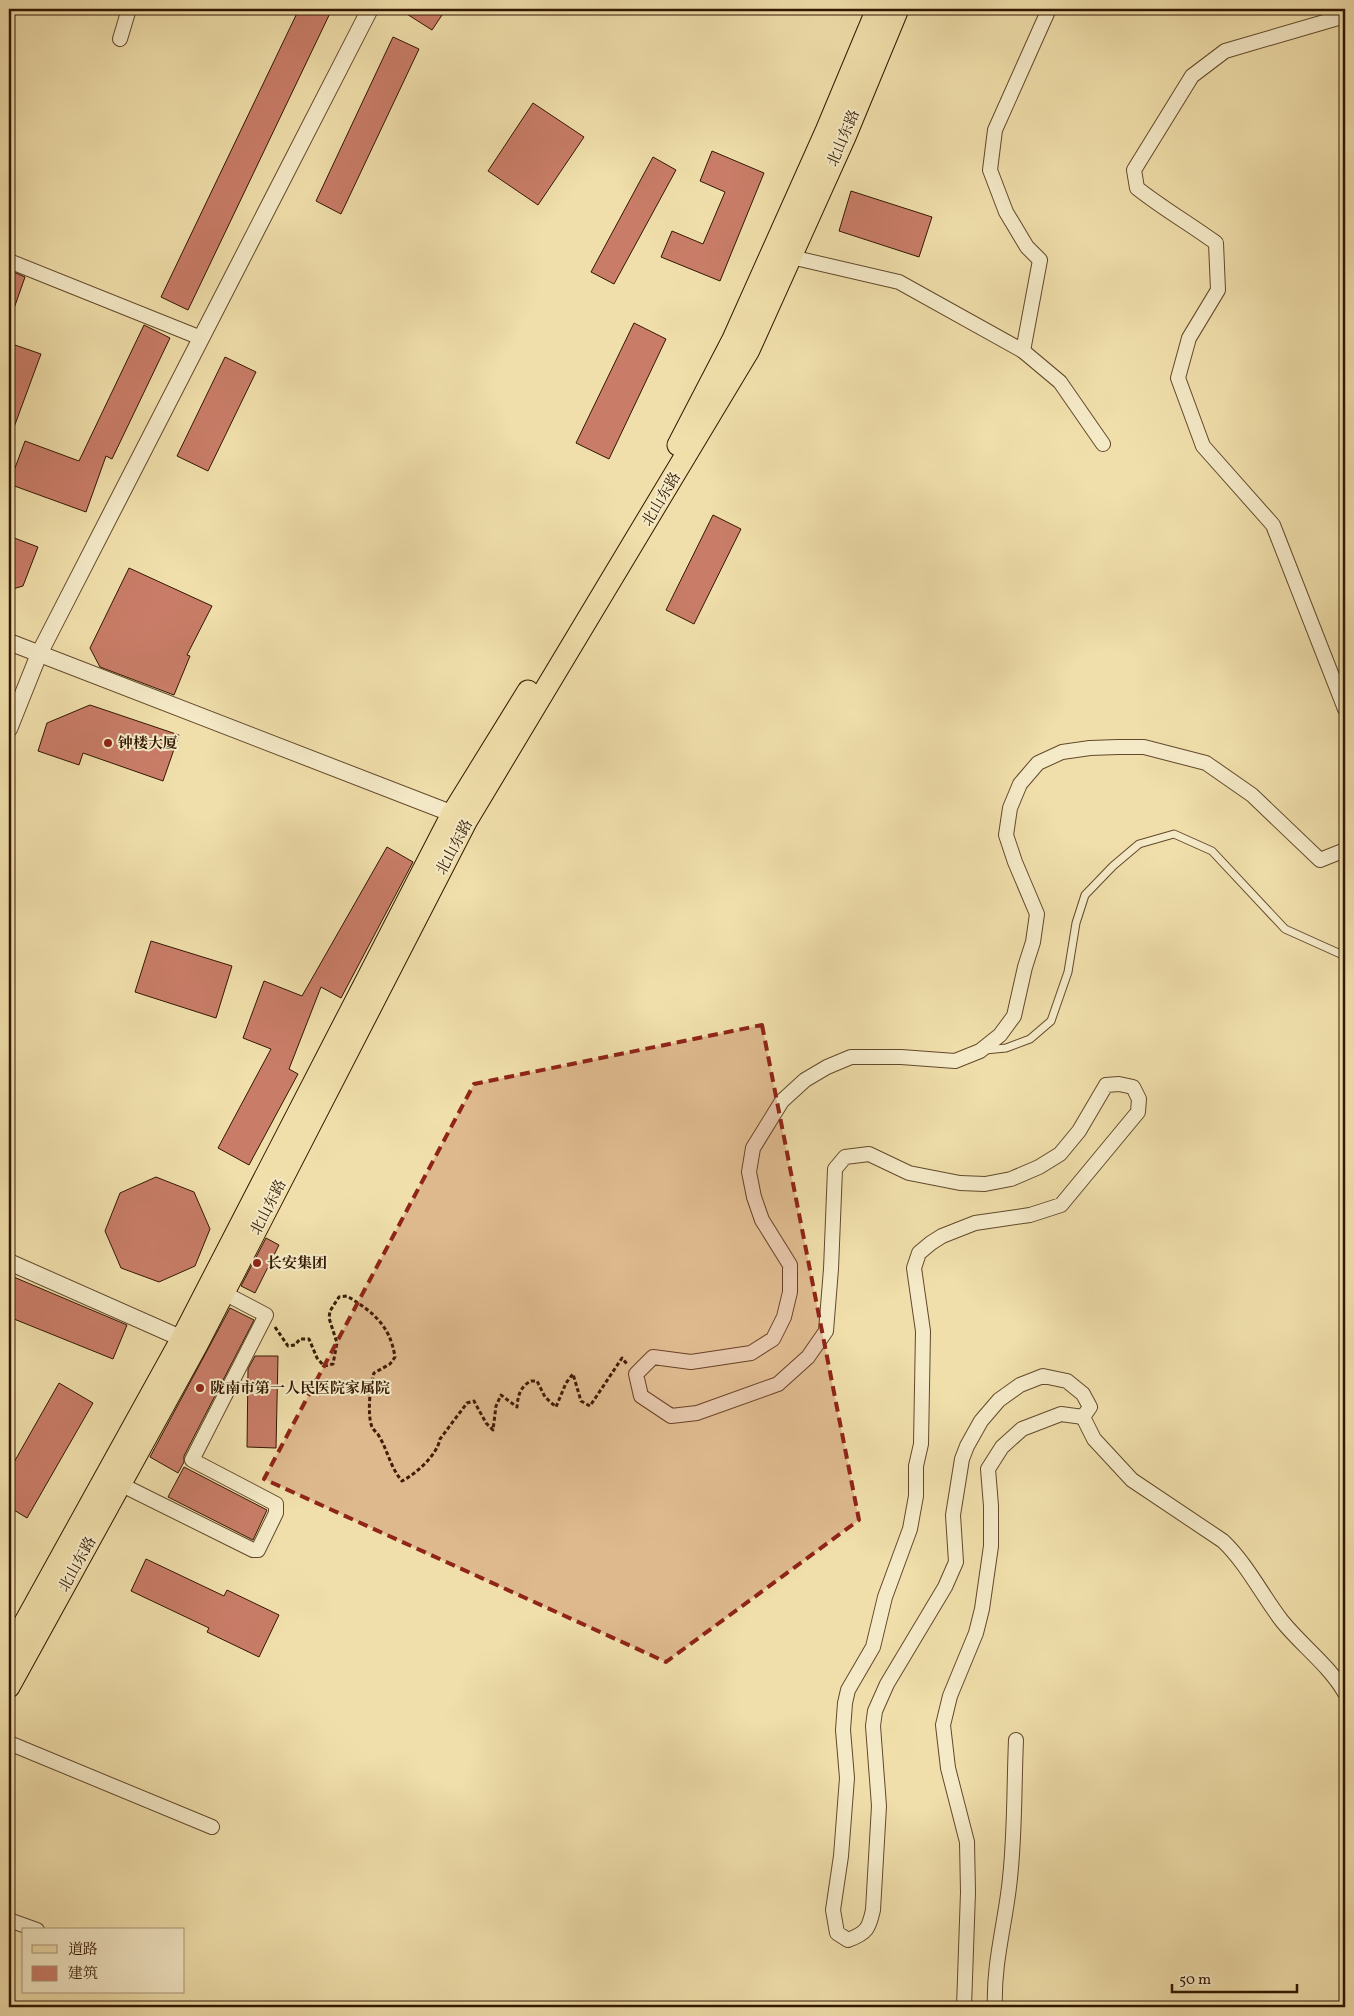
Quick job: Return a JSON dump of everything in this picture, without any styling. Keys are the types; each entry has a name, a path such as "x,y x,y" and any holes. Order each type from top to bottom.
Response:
{"main road":[{"name":"北山东路","path":"9,1687 120,1484 189,1342 460,817 669,462 734,338 826,131 877,9"},
{"name":"北山东路","path":"9,1651 189,1342 224,1293 460,817 750,350 845,137 898,9"}],"street":[{"path":"120,39 129,9"},
{"path":"9,729 40,654 370,9"},
{"path":"1023,351 1040,260 1026,247 1006,212 990,170 995,130 1049,9"},
{"path":"1345,16 1225,51 1192,76 1134,170 1137,188 1160,206 1182,218 1216,243 1218,290 1189,338 1178,378 1203,446 1273,525 1345,709"},
{"path":"791,257 899,282 1023,351 1060,382 1103,444"},
{"path":"9,261 201,338"},
{"path":"9,642 460,817"},
{"path":"1083,1417 1090,1407 1083,1394 1067,1381 1043,1376 1020,1385 999,1400 981,1422 967,1446 962,1459 953,1515 956,1562 946,1588 887,1684 875,1711 874,1726 879,1806 873,1910 870,1925 861,1935 848,1940 837,1933 833,1910 842,1856 847,1778 842,1730 848,1690 873,1647 885,1597 910,1529 916,1496 916,1466 921,1444 923,1331 914,1268 919,1253 931,1242 942,1236 975,1223 1030,1215 1061,1205 1138,1112 1139,1099 1133,1087 1119,1084 1106,1086 1079,1131 1060,1154 1039,1167 1010,1179 985,1184 960,1183 909,1173 869,1154 845,1157 835,1169 831,1269 826,1331 808,1357 778,1384 698,1413 671,1416 641,1396 636,1374 653,1357 692,1362 752,1353 773,1339 784,1318 790,1292 790,1266 762,1220 754,1197 749,1172 753,1148 782,1101 805,1080 827,1067 851,1057 901,1057 955,1061 980,1051 1000,1034 1014,1016 1025,967 1033,942 1036,914 1014,862 1006,835 1010,808 1020,784 1038,763 1062,752 1090,748 1144,747 1206,763 1252,795 1320,860 1345,850"},
{"path":"9,1262 189,1342"},
{"path":"120,1484 253,1550 258,1550 276,1513 276,1504 192,1460 266,1315 224,1293"},
{"path":"964,2007 968,1892 967,1842 948,1768 943,1725 950,1696 976,1633 982,1610 991,1546 991,1506 988,1469 1002,1447 1022,1429 1061,1414 1083,1417"},
{"path":"1083,1417 1094,1439 1132,1480 1223,1541 1236,1553 1283,1622 1322,1662 1345,1693"},
{"path":"995,2007 994,1992 999,1948 1010,1878 1016,1740"},
{"path":"9,1743 212,1827"},
{"path":"9,1920 31,1928"}],"lane":[{"path":"980,1051 1006,1048 1030,1038 1051,1021 1068,972 1076,923 1085,895 1113,866 1139,844 1174,834 1212,852 1285,928 1345,956"}],"path":[{"path":"266,1315 288,1346 294,1345 300,1339 309,1339 317,1358 324,1366 333,1364 337,1343 329,1318 330,1311 339,1297 346,1296 376,1317 390,1336 395,1357 390,1364 374,1373 371,1387 370,1415 372,1428 379,1435 395,1473 402,1481 419,1468 439,1446 444,1432 467,1403 474,1401 486,1423 493,1430 496,1406 501,1395 517,1407 520,1390 531,1380 537,1380 545,1397 556,1407 566,1383 573,1374 581,1402 590,1406 622,1358 636,1374"}],"highlighted area":[{"path":"762,1025 859,1520 666,1662 264,1479 474,1084"}],"building":[{"path":"299,9 332,9 188,310 161,297"},
{"path":"399,9 446,9 432,30"},
{"path":"393,37 419,49 341,214 316,201"},
{"path":"533,103 584,137 538,205 488,171"},
{"path":"712,151 764,173 720,281 661,257 672,231 703,244 725,192 700,181"},
{"path":"653,157 676,170 614,284 591,272"},
{"path":"851,191 932,217 919,257 839,231"},
{"path":"9,270 25,277 11,317 9,317"},
{"path":"634,323 666,339 609,459 576,443"},
{"path":"144,325 170,338 112,459 106,456 86,512 9,484 25,441 79,461"},
{"path":"9,343 41,354 10,438 9,438"},
{"path":"225,357 256,372 208,471 177,456"},
{"path":"713,515 741,529 694,624 666,610"},
{"path":"9,536 38,547 23,586 9,590"},
{"path":"129,568 212,606 187,655 190,656 174,695 100,667 90,648"},
{"name":"钟楼大厦","path":"90,705 179,735 163,781 83,753 79,765 38,751 47,723"},
{"path":"387,847 413,862 341,998 321,987 289,1069 298,1074 249,1165 218,1148 271,1049 243,1038 264,981 302,996"},
{"path":"151,941 232,966 216,1018 135,992"},
{"path":"156,1177 194,1192 210,1229 195,1266 159,1282 121,1268 105,1231 120,1193"},
{"name":"长安集团","path":"266,1238 279,1245 255,1293 241,1286"},
{"path":"9,1275 127,1325 113,1359 9,1317"},
{"name":"陇南市第一人民医院家属院","path":"230,1308 254,1320 184,1456 184,1462 178,1473 150,1457"},
{"path":"255,1356 278,1356 276,1448 247,1447 248,1369"},
{"path":"59,1383 93,1403 27,1518 9,1507 9,1471"},
{"path":"184,1467 267,1510 253,1540 168,1497"},
{"path":"146,1559 224,1596 227,1590 279,1615 259,1657 207,1632 209,1628 131,1591"}],"place":[{"name":"钟楼大厦","path":"108,743"},
{"name":"长安集团","path":"257,1263"},
{"name":"陇南市第一人民医院家属院","path":"200,1388"}]}
